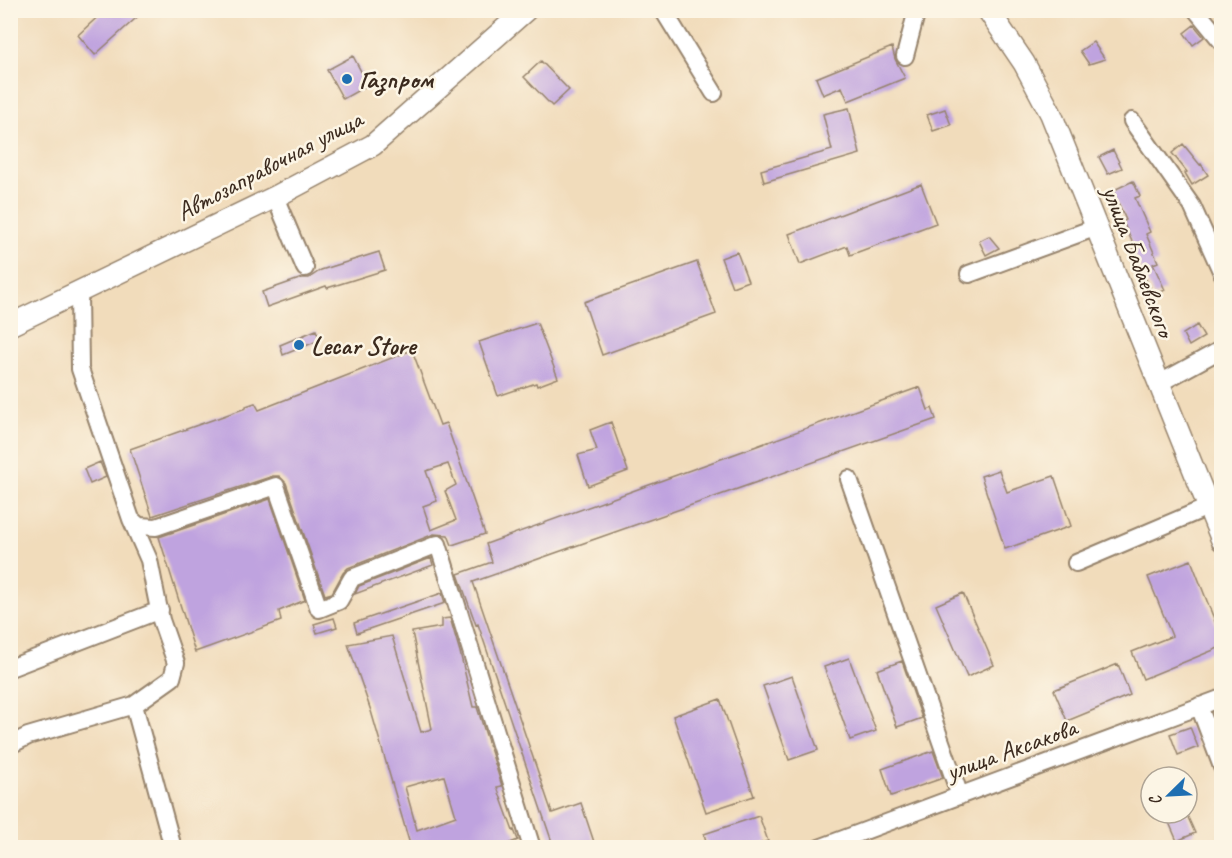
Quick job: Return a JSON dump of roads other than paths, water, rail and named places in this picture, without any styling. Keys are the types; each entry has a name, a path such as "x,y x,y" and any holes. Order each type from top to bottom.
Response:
{"main road":[{"name":"Автозаправочная улица","path":"10,325 275,197 373,145 526,10"},
{"name":"улица Бабаевского","path":"988,10 1024,63 1051,114 1221,540"}],"street":[{"path":"663,10 714,93"},
{"path":"905,56 917,10"},
{"path":"1196,10 1221,42"},
{"path":"1132,121 1192,206 1221,273"},
{"path":"275,197 305,268"},
{"path":"969,274 1097,227"},
{"path":"10,746 28,736 134,705 172,678 176,663 160,610 149,560 131,519 80,369 79,293"},
{"path":"1158,384 1221,349"},
{"path":"849,479 960,796"},
{"path":"131,519 139,526 156,527 276,486 319,609 339,601 352,578 438,544 532,848"},
{"path":"1076,563 1208,507"},
{"path":"10,668 160,610"},
{"name":"улица Аксакова","path":"819,848 1221,698"},
{"path":"134,705 173,848"},
{"path":"1199,706 1221,767"}],"place":[{"name":"Газпром","path":"347,79"},
{"name":"Lecar Store","path":"299,345"}]}
